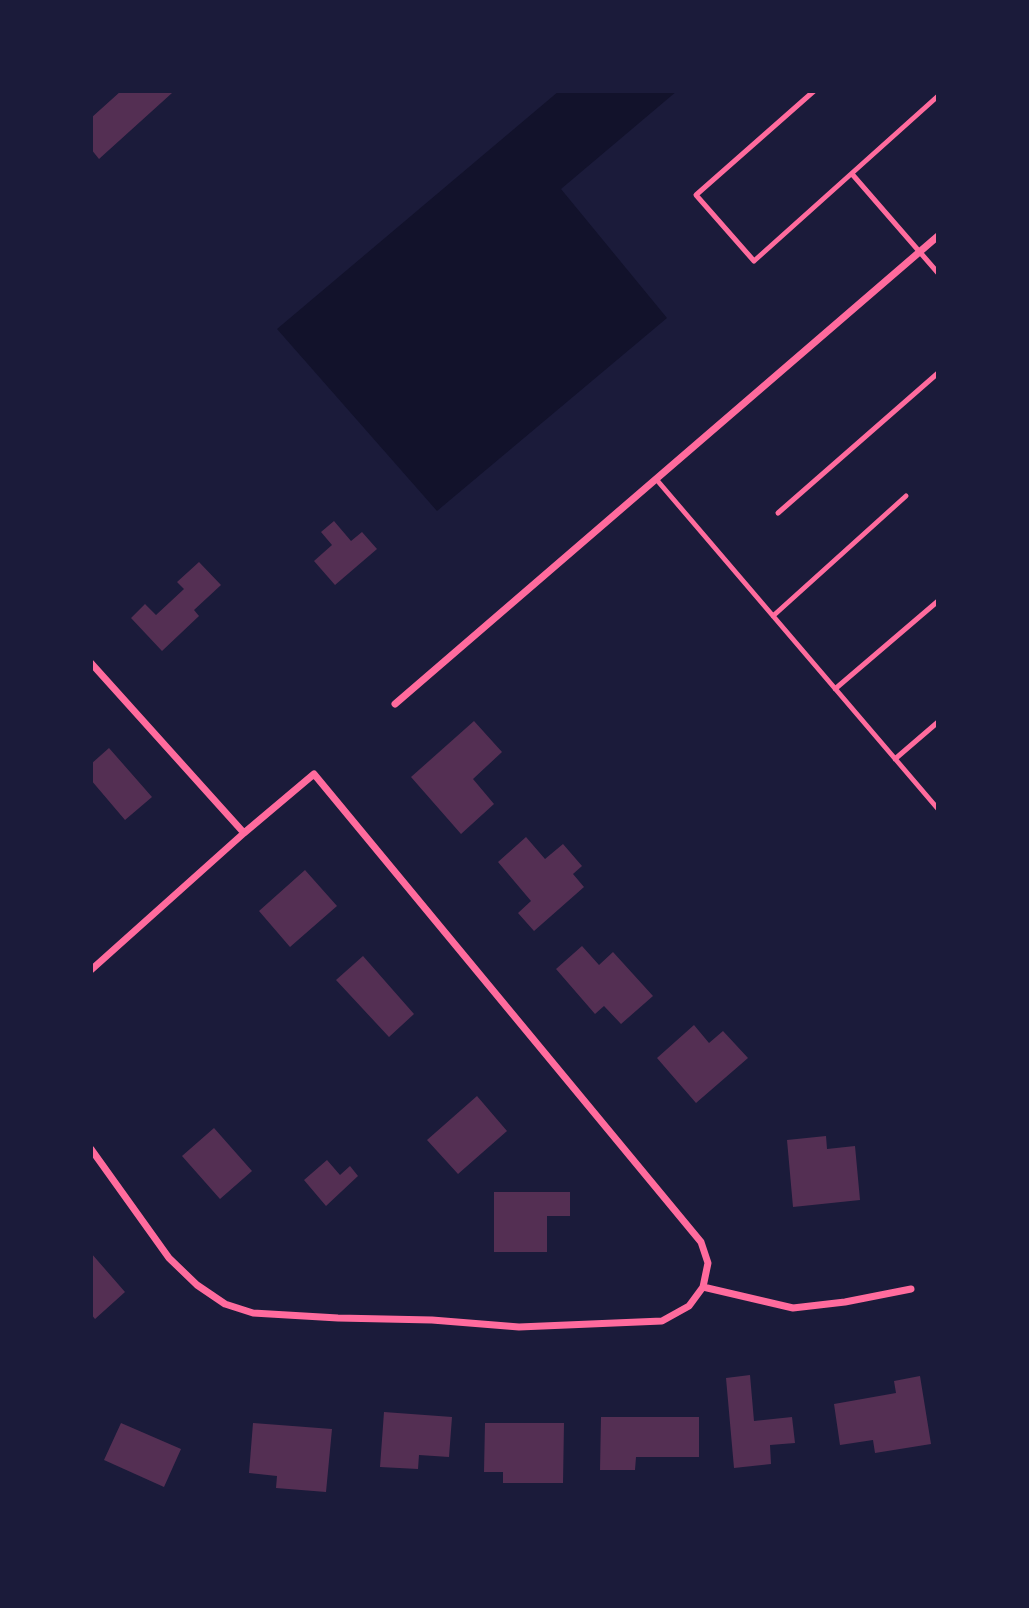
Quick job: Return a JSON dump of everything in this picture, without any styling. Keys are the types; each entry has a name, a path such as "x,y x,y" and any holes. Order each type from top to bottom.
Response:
{"street":[{"path":"395,704 938,236"},
{"path":"91,663 244,833"},
{"path":"91,970 314,774 701,1242 708,1263 703,1287 689,1306 662,1321 519,1327 432,1320 253,1313 225,1304 197,1285 169,1258 91,1149"},
{"path":"703,1287 793,1308 911,1289"}],"lane":[{"path":"814,91 696,194 754,261 938,96"},
{"path":"852,174 938,273"},
{"path":"778,513 938,373"},
{"path":"656,479 938,809"},
{"path":"773,616 906,496"},
{"path":"835,689 938,601"},
{"path":"895,759 938,722"}],"shaded area":[{"path":"559,91 677,91 561,189 667,318 437,511 277,329"}],"building":[{"path":"121,91 172,93 99,159 91,149 91,118"},
{"path":"334,521 351,541 362,532 377,549 335,585 314,561 332,545 321,532"},
{"path":"199,562 221,585 194,610 199,616 162,651 131,618 145,604 156,615 184,589 177,582"},
{"path":"474,721 502,752 473,779 494,804 461,834 411,777"},
{"path":"109,748 152,797 125,820 91,780 91,764"},
{"path":"526,837 545,859 563,844 582,866 573,874 584,887 534,931 518,913 531,901 498,862"},
{"path":"305,870 337,906 290,947 259,911"},
{"path":"582,946 599,965 613,952 653,996 621,1024 604,1006 595,1014 556,969"},
{"path":"363,956 414,1014 389,1037 336,980"},
{"path":"694,1025 709,1043 723,1031 748,1058 696,1103 657,1058"},
{"path":"477,1096 507,1131 458,1174 427,1140"},
{"path":"214,1128 252,1171 220,1199 182,1156"},
{"path":"826,1136 827,1149 855,1146 860,1200 793,1207 787,1140"},
{"path":"327,1160 340,1175 350,1166 358,1176 326,1206 304,1180"},
{"path":"494,1192 570,1192 570,1216 547,1216 547,1252 494,1252"},
{"path":"91,1253 125,1292 95,1319 91,1314"},
{"path":"750,1375 754,1421 792,1417 795,1443 770,1445 771,1464 734,1468 726,1378"},
{"path":"920,1376 931,1444 875,1453 873,1440 840,1445 834,1404 896,1393 894,1381"},
{"path":"384,1412 452,1417 449,1457 419,1455 418,1469 380,1467"},
{"path":"601,1417 699,1417 699,1457 636,1457 635,1470 600,1470"},
{"path":"121,1423 181,1449 164,1487 104,1460"},
{"path":"253,1423 332,1429 326,1492 276,1488 277,1476 249,1473"},
{"path":"485,1423 564,1423 563,1483 503,1483 503,1472 484,1472"}]}
